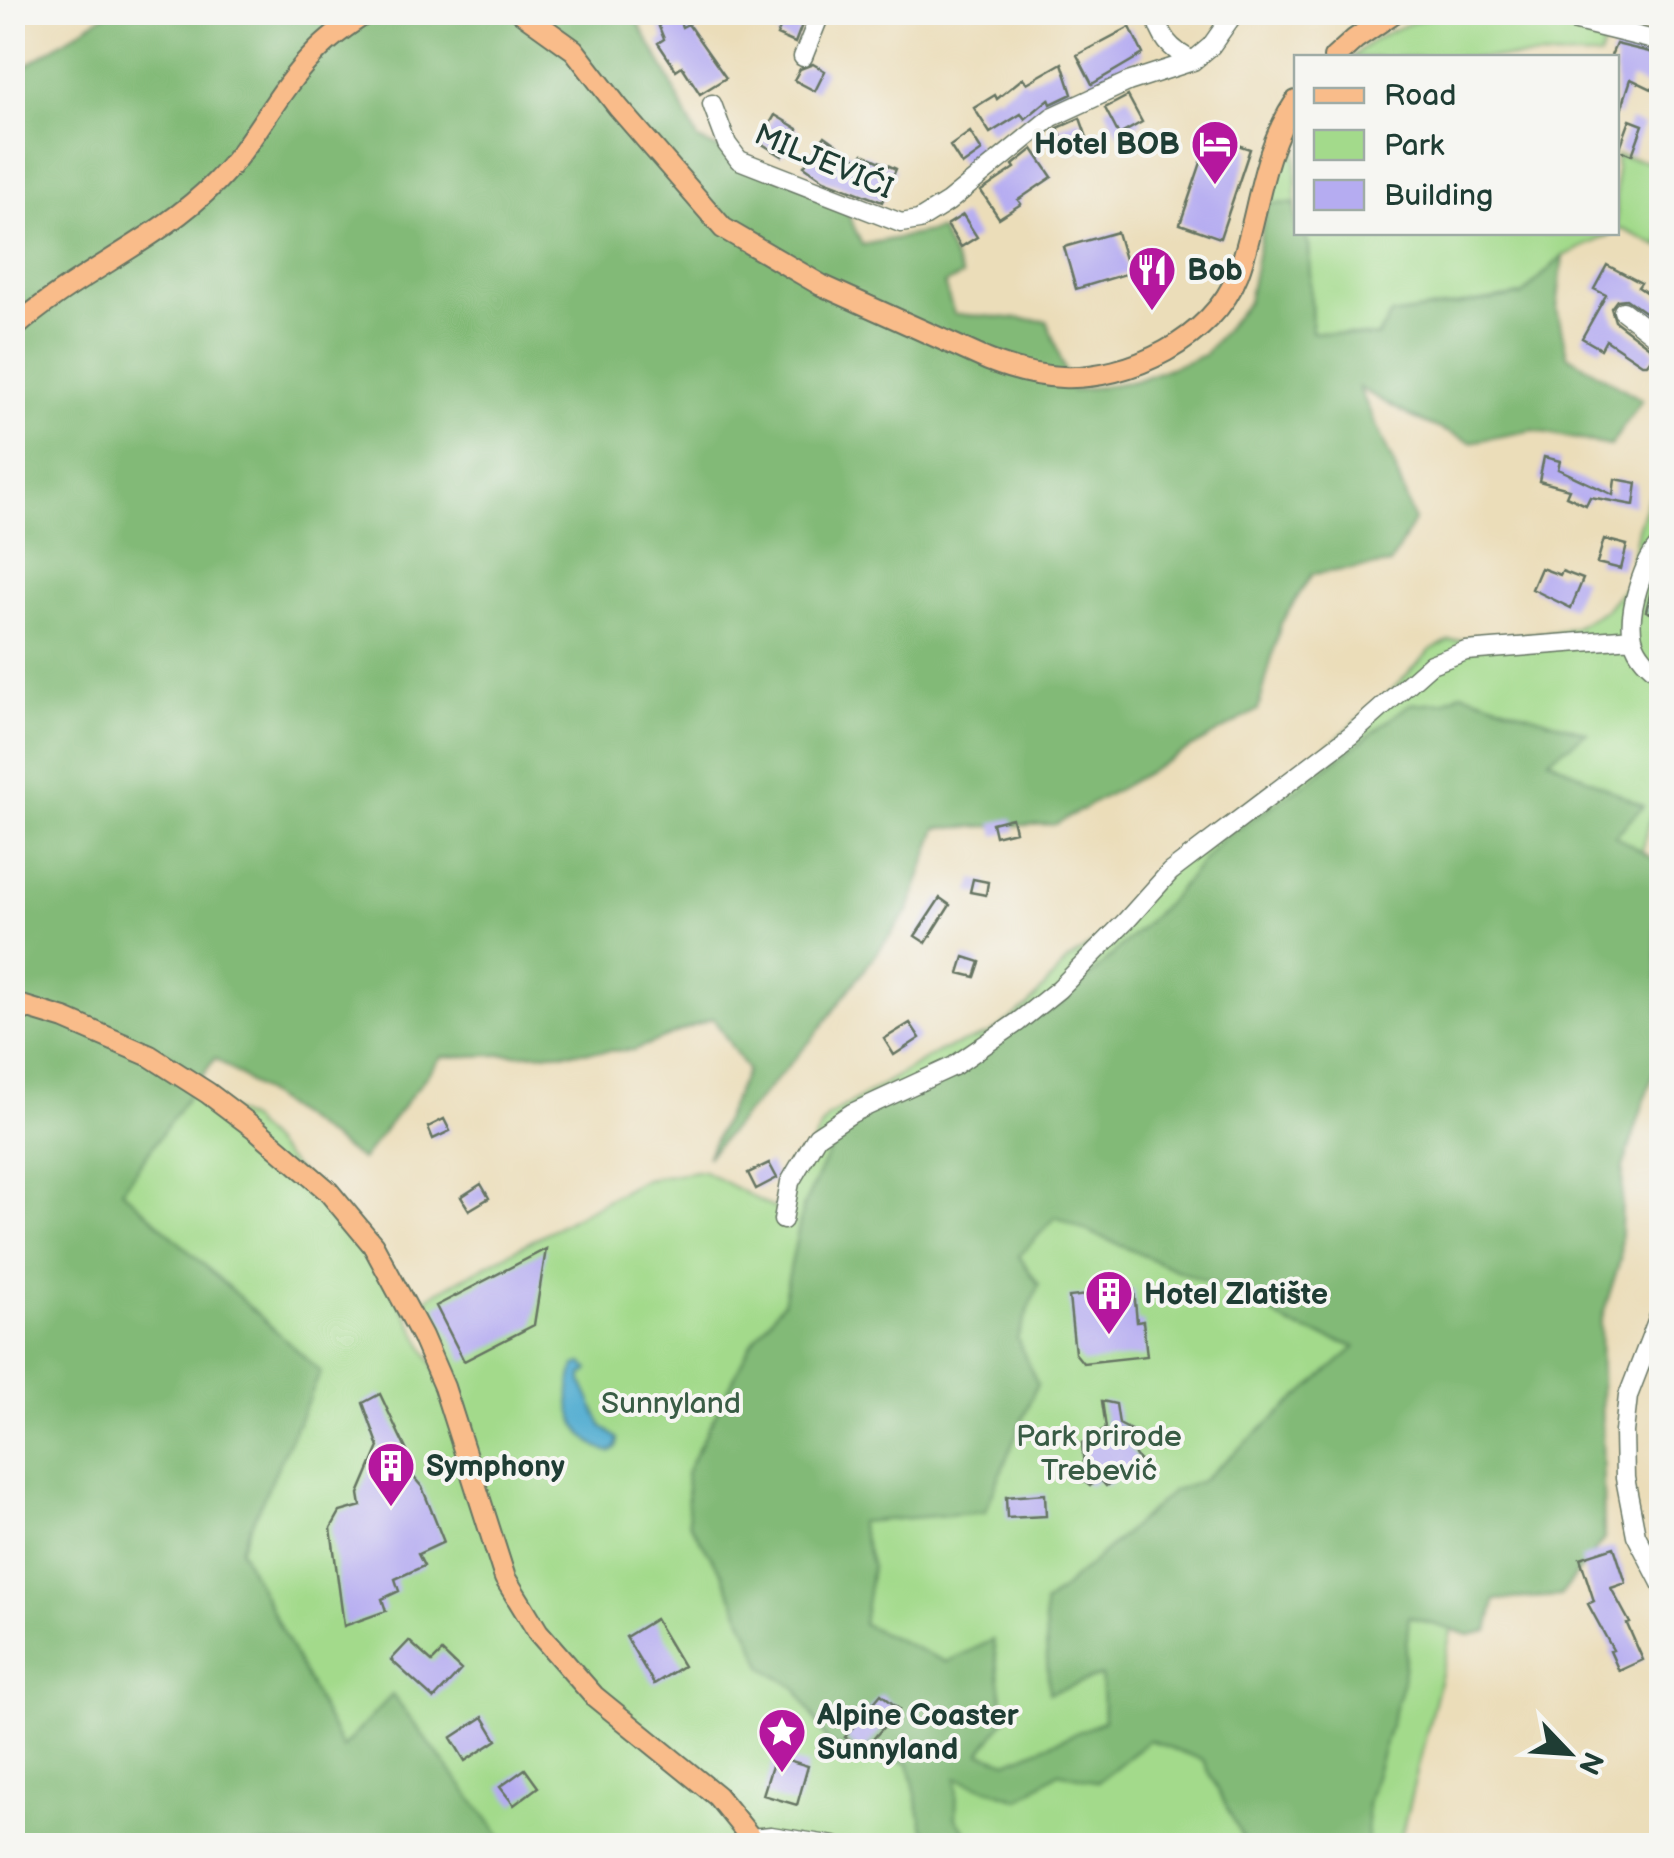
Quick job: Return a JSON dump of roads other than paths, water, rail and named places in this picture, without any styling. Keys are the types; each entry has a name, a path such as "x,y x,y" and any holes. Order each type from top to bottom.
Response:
{"main road":[{"path":"12,330 78,278 154,232 196,201 219,180 314,54 368,12"},
{"path":"521,12 574,50 723,228 821,285 988,360 1012,370 1061,377 1122,369 1155,356 1190,335 1218,307 1237,276 1264,170 1279,128 1294,104"},
{"path":"1337,55 1395,12"},
{"path":"12,1003 65,1019 150,1056 257,1130 328,1191 373,1245 422,1336 444,1387 505,1578 538,1632 594,1696 717,1796 753,1842"}],"street":[{"path":"803,57 821,12"},
{"path":"1154,12 1160,38 1192,61 1210,46 1235,12"},
{"path":"1540,12 1662,42"},
{"name":"MILJEVIĆI","path":"712,104 727,144 739,160 902,223 918,220 948,202 1052,117 1128,82 1192,61"},
{"path":"1623,311 1662,342"},
{"path":"1662,544 1648,556 1633,611 1632,638 1643,660 1662,675"},
{"path":"783,1220 790,1182 816,1136 852,1113 954,1066 1018,1022 1126,922 1170,872 1351,735 1431,664 1466,650 1632,638"},
{"path":"1662,1308 1628,1396 1624,1432 1625,1478 1636,1535 1662,1584"},
{"path":"753,1842 771,1836 835,1846"}],"water":[{"path":"582,1363 589,1370 582,1376 582,1382 602,1426 618,1439 617,1447 610,1452 586,1438 573,1417 572,1379 576,1365"}],"place":[{"name":"Hotel BOB","path":"1215,186"},
{"name":"Bob","path":"1152,312"},
{"name":"Hotel Zlatište","path":"1109,1336"},
{"name":"Symphony","path":"391,1508"},
{"name":"Alpine Coaster Sunnyland","path":"782,1774"}],"park label":[{"name":"Sunnyland","path":"671,1403"},
{"name":"Park prirode Trebević","path":"1099,1453"}]}
